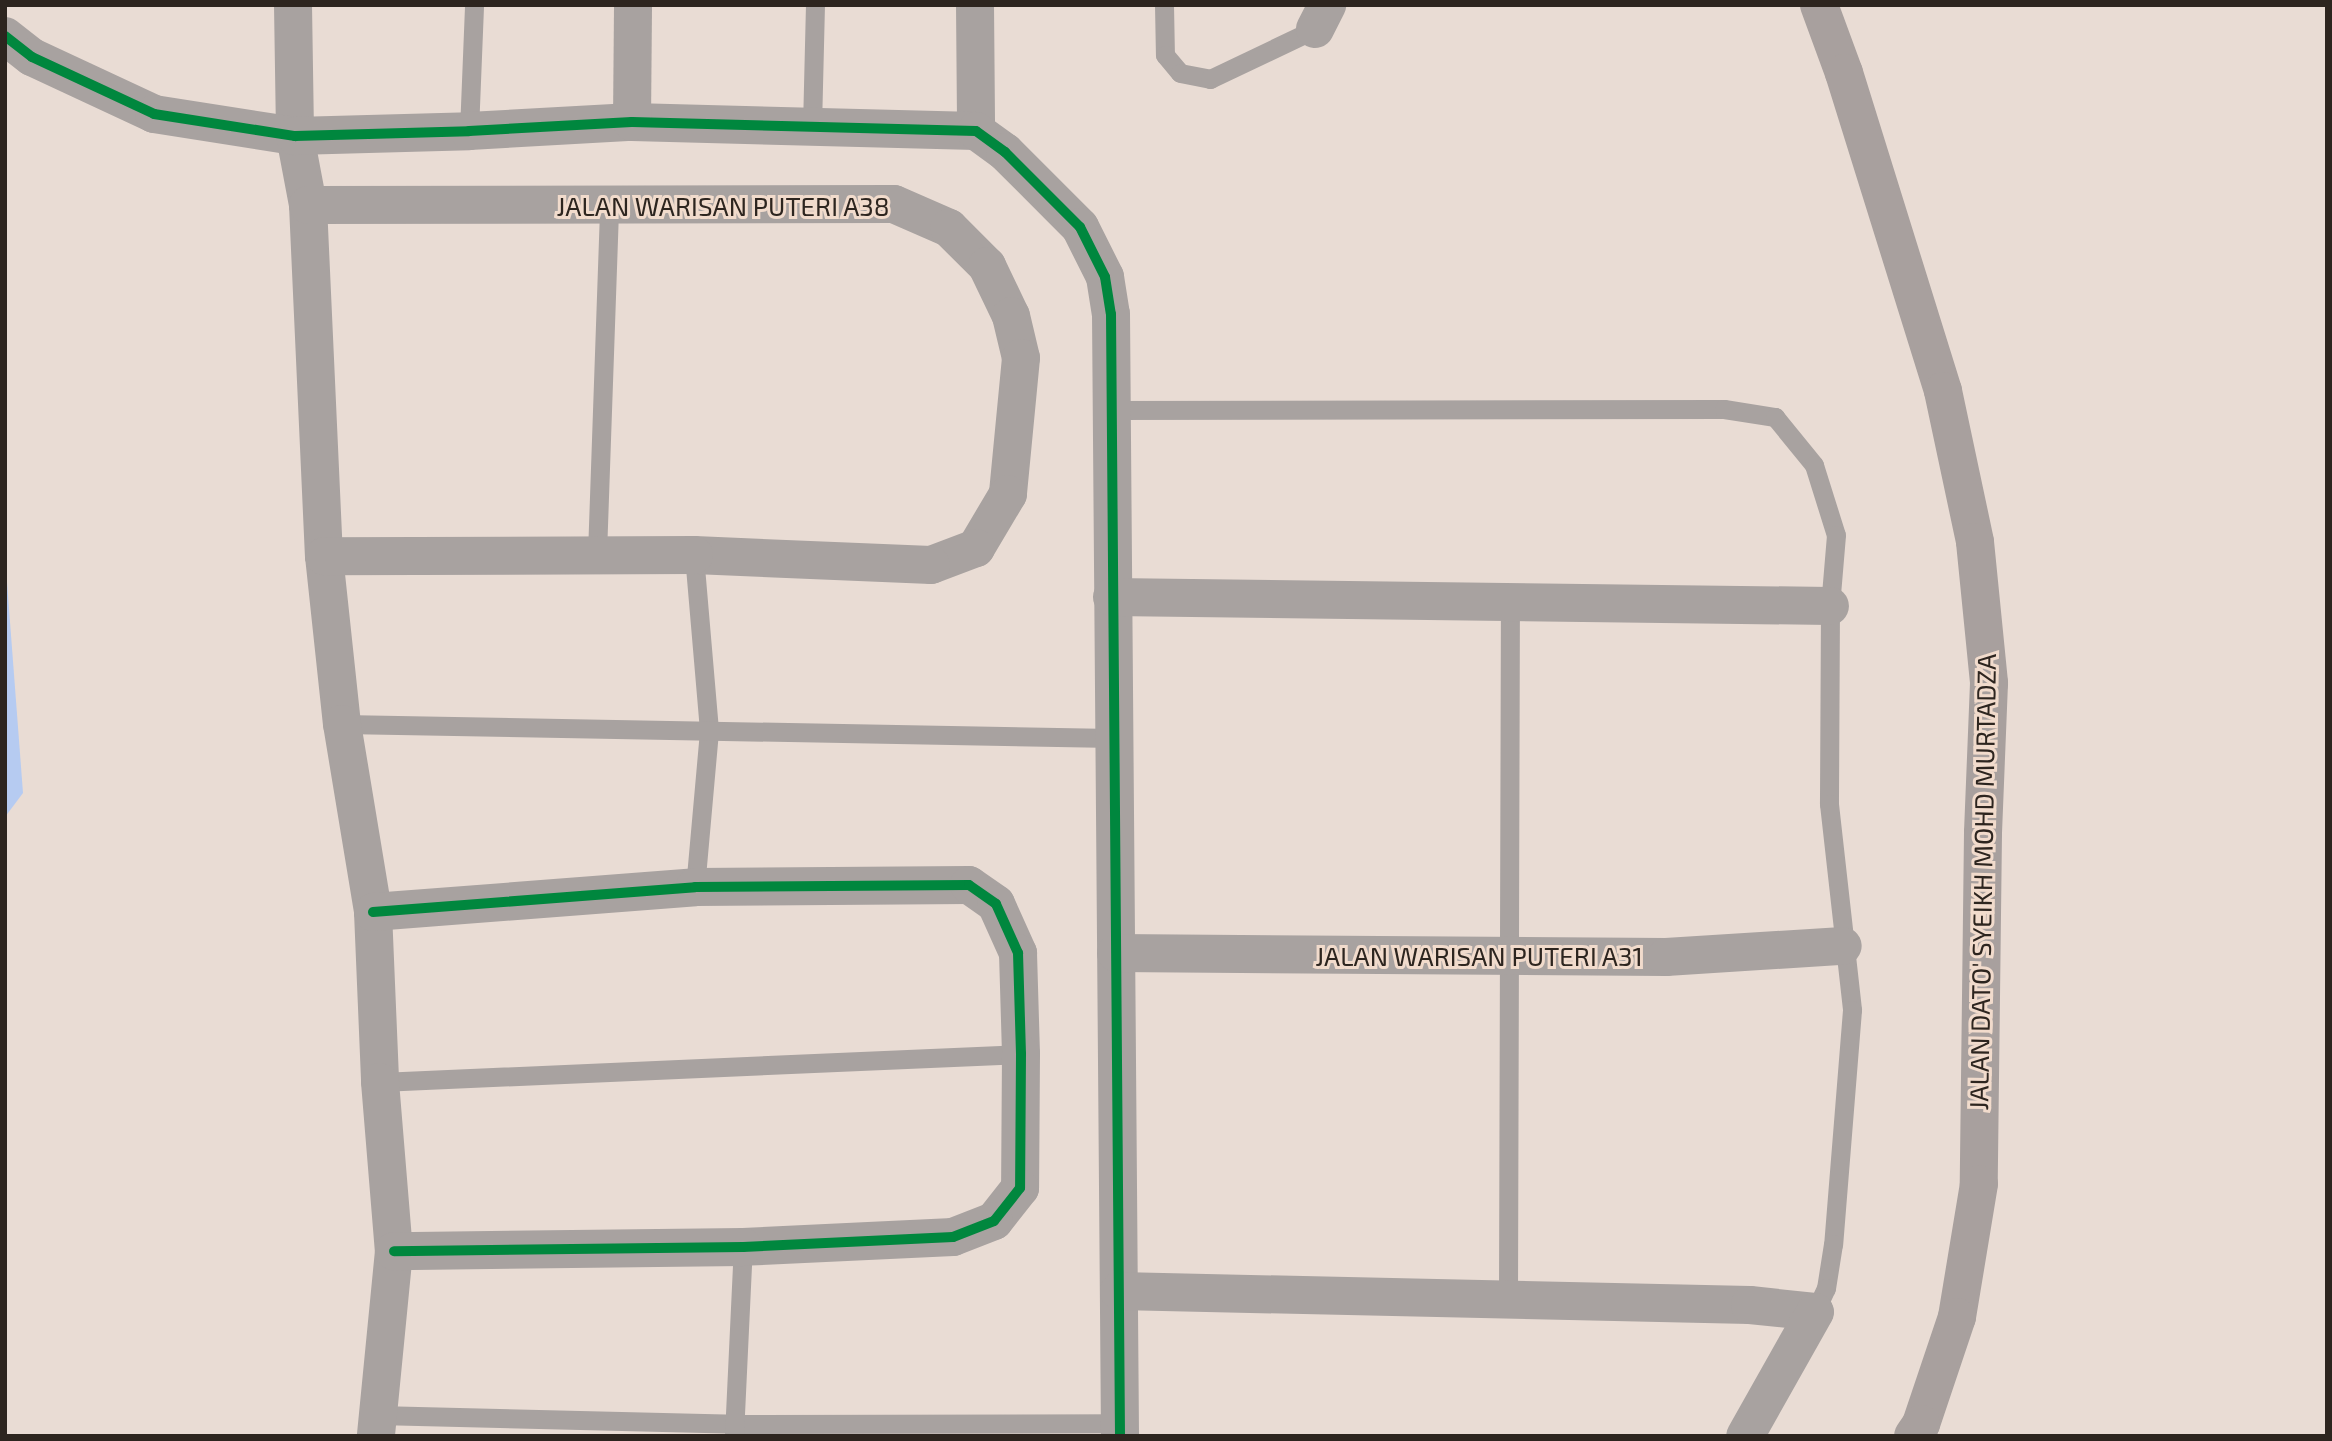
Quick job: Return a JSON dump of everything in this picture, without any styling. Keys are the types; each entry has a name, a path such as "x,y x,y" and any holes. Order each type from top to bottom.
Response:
{"main road":[{"name":"JALAN DATO' SYEIKH MOHD MURTADZA","path":"1819,5 1844,73 1943,391 1975,542 1989,683 1983,832 1979,1184 1957,1317 1921,1424 1913,1436"}],"street":[{"path":"293,5 295,136 308,205 324,556 342,724 373,912 380,1082 394,1251 377,1426"},
{"path":"632,122 633,5"},
{"path":"975,5 976,131"},
{"path":"5,36 33,57 154,114 295,136 469,131 632,122 976,131 1005,152 1080,227 1105,277 1111,314 1120,1429"},
{"name":"JALAN WARISAN PUTERI A38","path":"308,205 894,204 949,228 987,265 1011,316 1021,358 1008,494 976,548 931,565 694,555"},
{"path":"324,556 694,555"},
{"path":"1112,597 1830,606"},
{"path":"373,912 695,887 969,885 996,904 1018,953 1021,1054 1020,1188 994,1221 953,1237 743,1247 394,1251"},
{"name":"JALAN WARISAN PUTERI A31","path":"1115,953 1667,957 1843,946"},
{"path":"1119,1291 1750,1305 1815,1312 1745,1436"}],"lane":[{"path":"469,131 474,5"},
{"path":"813,128 815,5"},
{"path":"1164,5 1165,55 1180,73 1210,79 1321,17"},
{"path":"597,554 608,205"},
{"path":"1110,410 1724,409 1775,417 1814,465 1836,535 1830,606 1829,804 1852,1010 1833,1244 1826,1288 1815,1312"},
{"path":"694,555 709,731 695,887"},
{"path":"1508,1298 1510,602"},
{"path":"342,724 1113,738"},
{"path":"380,1082 1021,1054"},
{"path":"735,1430 743,1247"},
{"path":"377,1426 735,1430 1120,1429"}],"water":[{"path":"5,556 23,793 5,817"}],"cycle path":[{"path":"5,36 32,57 154,114 295,136 469,131 632,122 976,131 1005,152 1080,227 1105,277 1111,314 1120,1436"},
{"path":"373,912 695,887 969,885 996,904 1018,953 1021,1054 1020,1188 994,1221 953,1237 743,1247 394,1251"}]}
